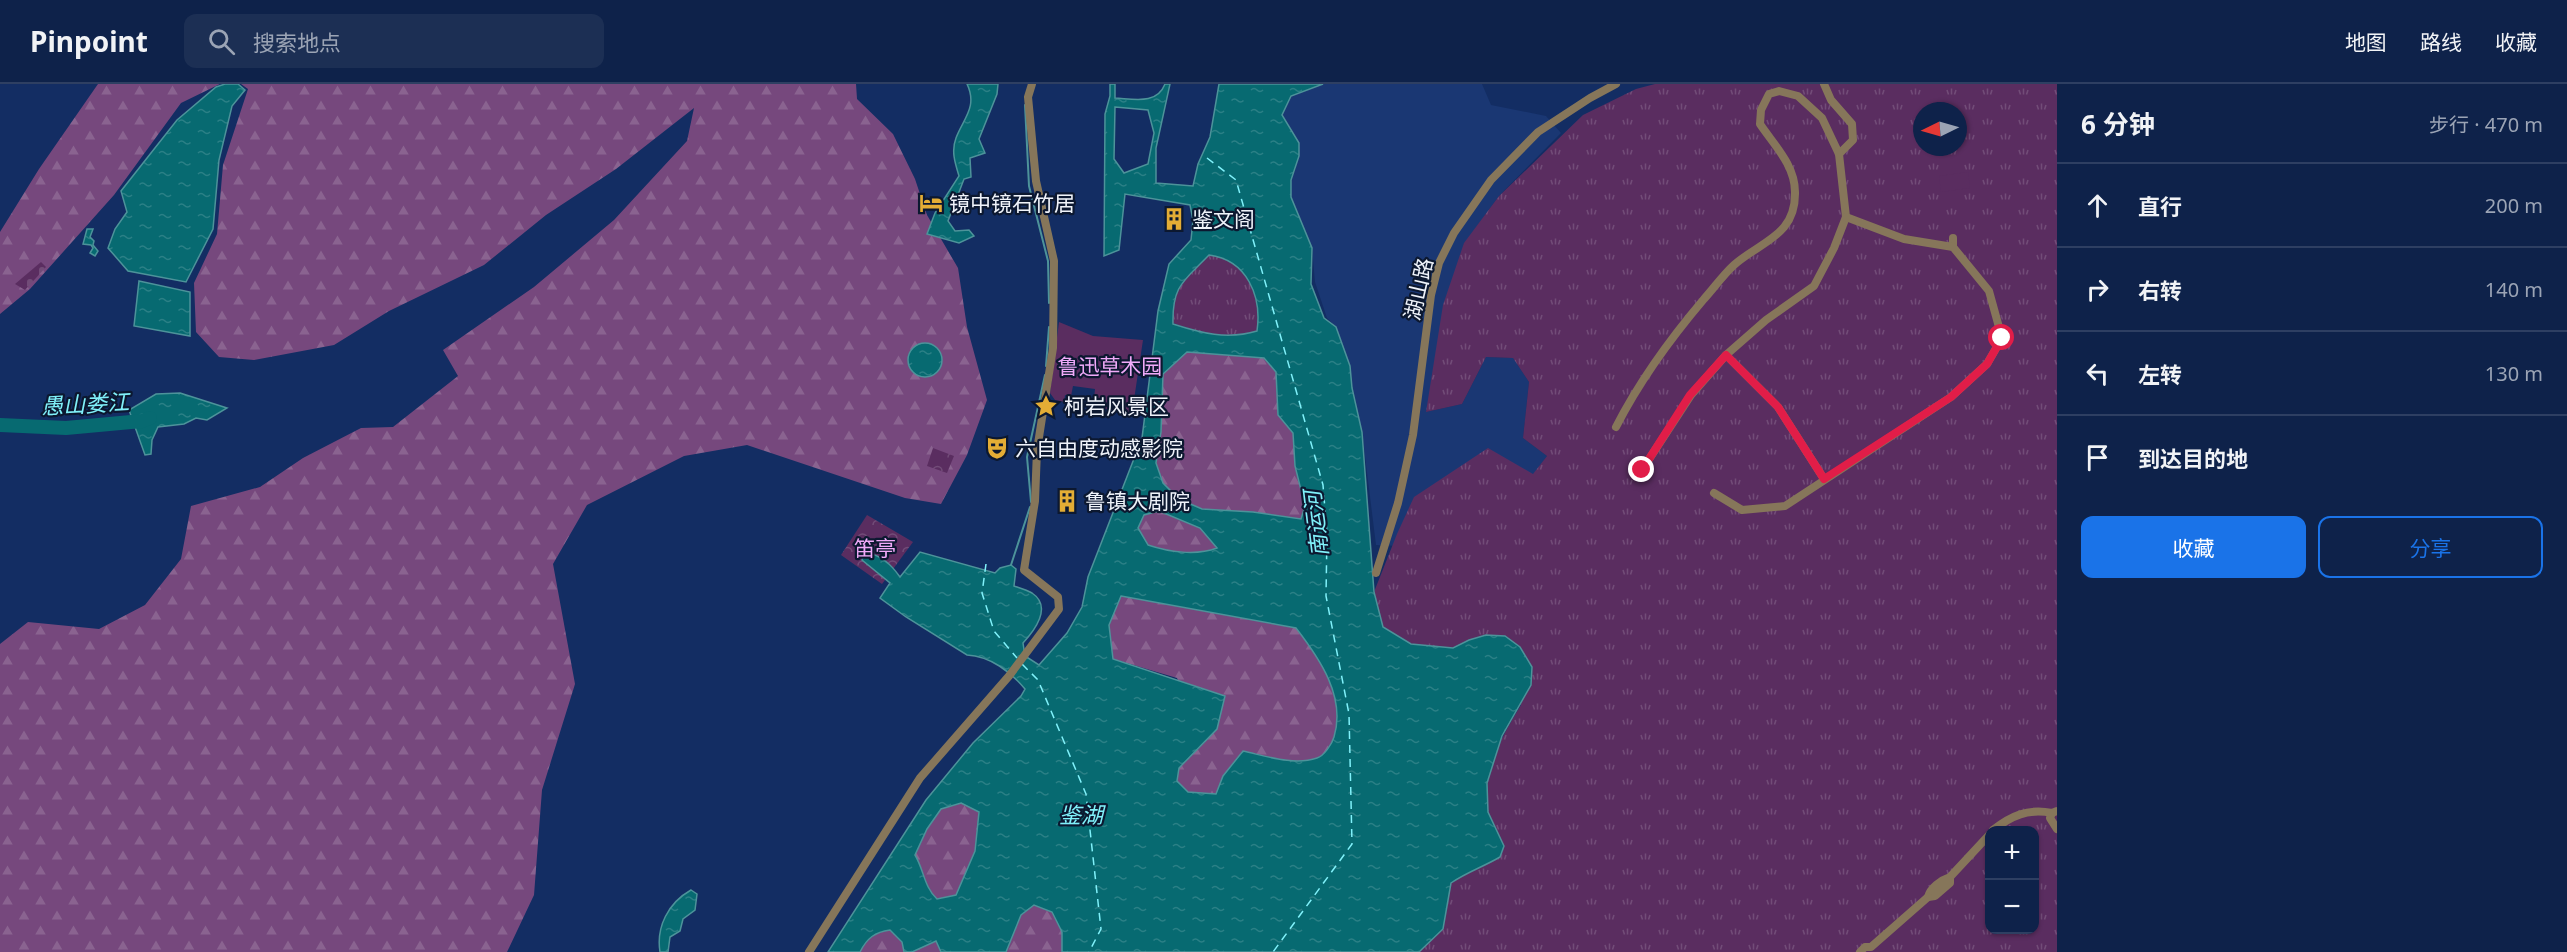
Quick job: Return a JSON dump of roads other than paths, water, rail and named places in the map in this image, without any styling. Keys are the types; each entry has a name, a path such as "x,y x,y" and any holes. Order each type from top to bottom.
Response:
{"street":[{"path":"808,952 920,778 1009,676 1059,609 1058,597 1024,570 1035,501 1037,450 1053,348 1054,261 1036,181 1028,97 1032,84"},
{"name":"湖山路","path":"1376,573 1398,503 1413,435 1431,294 1439,263 1454,233 1491,180 1538,132 1616,84"},
{"path":"1824,84 1831,100 1852,124 1853,140 1839,154"},
{"path":"1616,427 1634,390 1678,329 1734,265 1780,234 1791,215 1795,192 1788,164 1760,124 1761,110 1769,94 1779,91 1798,96 1822,118 1839,154 1846,217 1834,248 1814,286 1766,320 1726,355 1690,395 1642,470"},
{"path":"1714,493 1742,510 1785,506 1951,397 1987,364 2002,338 1989,291 1953,242 1904,239 1846,217"},
{"path":"1726,355 1778,407 1824,479"},
{"path":"2001,826 2018,813 2040,810 2054,812 2050,818 2057,829"},
{"path":"1860,952 1865,947 1871,949 1928,897 1929,892 1943,879 1950,877 1985,838"}],"water":[{"path":"238,84 245,90 232,106 219,160 213,229 186,282 128,271 108,248 115,229 127,212 121,191 177,120 216,87"},
{"path":"967,84 998,84 997,94 979,139 985,153 970,158 971,177 964,179 948,221 955,231 969,230 974,236 959,243 927,234 935,213 959,176 954,148 970,106 971,99"},
{"name":"鉴湖","path":"1110,84 1115,84 1115,98 1137,100 1151,98 1161,91 1165,84 1170,84 1156,148 1156,183 1193,186 1198,164 1210,137 1219,84 1323,84 1291,96 1282,115 1299,143 1299,156 1291,180 1291,197 1312,248 1311,284 1324,318 1336,327 1350,366 1352,388 1362,432 1374,592 1383,627 1411,644 1453,648 1486,635 1505,636 1520,647 1532,667 1531,685 1502,736 1487,783 1488,812 1504,846 1500,857 1451,883 1443,929 1419,952 1062,952 1062,932 1052,912 1034,905 1021,915 1006,952 941,952 936,941 912,952 904,952 902,942 890,930 872,936 860,952 828,952 926,800 973,743 1021,696 1025,689 999,666 984,658 967,655 880,598 890,583 862,560 865,552 885,561 900,577 920,552 995,573 1000,568 1011,565 1016,569 1014,586 1032,593 1041,605 1040,619 1023,643 1025,656 1039,665 1067,633 1082,607 1088,577 1142,438 1158,311 1169,264 1191,240 1193,220 1190,205 1125,194 1119,250 1104,256 1105,114 1110,96","holes":["1115,107 1148,110 1154,133 1148,164 1124,173 1114,159","1209,255 1222,258 1242,272 1254,293 1257,305 1257,331 1225,335 1173,324 1177,292","1187,352 1264,358 1276,372 1278,415 1293,433 1295,466 1305,506 1301,519 1253,512 1202,509 1179,499 1163,483 1156,463 1161,432 1163,374","1159,511 1200,528 1217,548 1200,552 1182,552 1148,545 1138,528 1144,515","1121,596 1296,628 1314,652 1334,693 1337,722 1333,740 1322,755 1308,760 1280,759 1243,751 1223,776 1216,794 1188,792 1177,781 1179,768 1217,729 1225,696 1113,659 1109,625","961,803 979,812 975,851 956,895 937,899 927,884 915,855 927,829 941,809"]},
{"path":"87,229 93,229 90,237 98,251 95,256 90,253 93,248 91,245 83,244"},
{"path":"139,281 190,292 190,336 134,326"},
{"path":"925,343 937,348 942,360 937,372 925,377 913,372 908,360 913,348"},
{"path":"180,393 227,408 207,420 196,418 184,424 158,427 152,440 151,454 145,455 129,410 156,394"},
{"path":"691,890 697,894 695,910 683,919 680,931 670,937 668,952 660,952 660,934 665,916 683,895"}],"waterway":[{"path":"1025,105 1029,186 1048,261 1049,303"},
{"path":"1046,366 1049,327"},
{"path":"1031,502 1027,457 1045,375"},
{"name":"愚山娄江","path":"0,425 66,428 142,421 150,418"},
{"path":"1011,565 1030,507"}],"place":[{"name":"镜中镜石竹居","path":"931,203"},
{"name":"鉴文阁","path":"1174,219"},
{"name":"柯岩风景区","path":"1046,406"},
{"name":"六自由度动感影院","path":"997,448"},
{"name":"鲁镇大剧院","path":"1067,501"}],"park label":[{"name":"鲁迅草木园","path":"1110,366"},
{"name":"笛亭","path":"875,548"}],"water label":[{"name":"南运河","path":"1315,524"}]}
